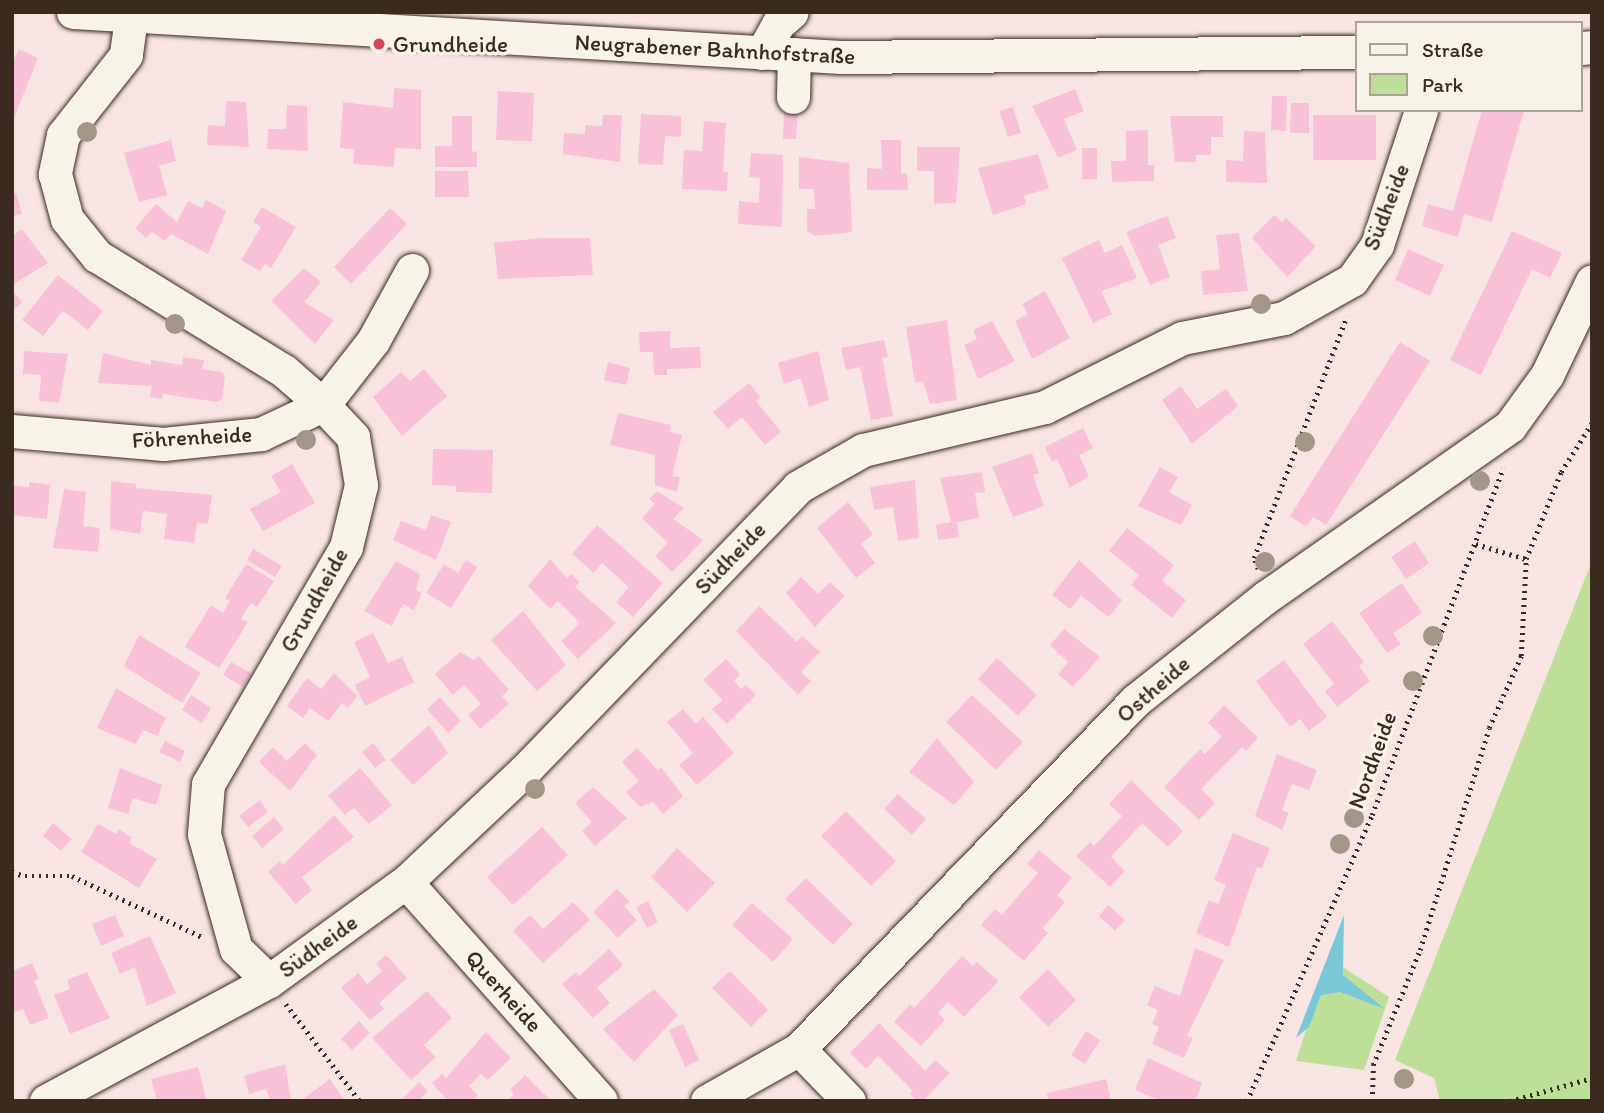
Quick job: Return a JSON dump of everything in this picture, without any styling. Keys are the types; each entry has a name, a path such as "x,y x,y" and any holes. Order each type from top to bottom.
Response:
{"street":[{"name":"Neugrabener Bahnhofstraße","path":"73,12 131,18 778,53 1356,52"},
{"path":"792,12 778,24 778,53 793,97"},
{"name":"Grundheide","path":"131,18 126,55 63,135 55,174 67,219 97,256 284,371 323,405 353,437 361,485 346,547 208,784 204,834 236,949"},
{"name":"Südheide","path":"46,1101 269,981 406,882 525,770 798,488 863,450 1045,407 1182,338 1284,318 1352,280 1377,245 1420,112"},
{"path":"323,405 373,341 412,270"},
{"name":"Ostheide","path":"707,1101 799,1049 1136,700 1266,597 1510,426 1547,375 1592,281"},
{"name":"Föhrenheide","path":"12,431 163,444 261,434 323,405"},
{"name":"Querheide","path":"406,882 601,1101"},
{"path":"236,949 269,981"},
{"path":"799,1049 849,1101"}],"path":[{"path":"1266,597 1254,558 1347,322 1352,280"},
{"path":"1372,1101 1373,1065 1420,950 1489,728 1521,656 1526,559 1561,472 1592,423"},
{"name":"Nordheide","path":"1247,1101 1372,815 1512,443 1510,426"},
{"path":"1476,544 1526,559"},
{"path":"12,872 25,876 72,876 176,929 236,949"},
{"path":"269,981 360,1101"},
{"path":"1510,1101 1592,1078"}],"green space":[{"path":"1592,561 1592,1101 1440,1101 1434,1078 1395,1060"},
{"path":"1329,958 1389,997 1364,1070 1296,1061"}],"water":[{"path":"1344,915 1343,975 1385,1009 1340,992 1321,995 1309,1027 1296,1038"}],"building":[{"path":"19,49 38,58 12,123 12,64"},
{"path":"394,88 421,90 421,149 395,148 394,167 353,164 354,149 340,148 343,102 393,108"},
{"path":"1075,89 1084,111 1064,119 1077,150 1058,158 1032,106"},
{"path":"498,91 534,93 532,141 496,140"},
{"path":"1272,96 1287,96 1286,131 1271,130"},
{"path":"226,101 246,102 249,147 207,145 208,125 225,126"},
{"path":"1291,103 1309,103 1309,133 1290,133"},
{"path":"287,105 307,106 308,151 267,149 268,129 286,129"},
{"path":"1013,107 1021,133 1008,137 999,111"},
{"path":"1481,112 1523,112 1492,222 1464,214 1458,237 1422,226 1428,204 1453,211"},
{"path":"784,113 798,114 796,139 783,139"},
{"path":"641,114 681,116 681,137 665,136 663,165 638,164"},
{"path":"603,115 622,115 620,162 563,154 564,133 585,134 585,125 602,126"},
{"path":"1313,115 1376,115 1376,160 1313,160"},
{"path":"452,116 472,116 472,152 477,151 477,167 435,167 435,146 452,146"},
{"path":"1170,116 1223,116 1223,137 1211,137 1211,155 1196,155 1196,162 1175,162"},
{"path":"704,121 726,123 723,172 728,172 727,191 682,189 684,150 702,151"},
{"path":"1148,130 1148,165 1154,165 1154,181 1112,182 1111,161 1126,161 1126,131"},
{"path":"1244,131 1265,132 1267,183 1226,182 1226,160 1243,161"},
{"path":"171,140 176,161 159,166 167,195 139,202 124,153"},
{"path":"881,140 901,140 901,174 907,174 908,190 867,190 867,168 882,169"},
{"path":"917,147 960,147 956,203 934,204 934,171 917,171"},
{"path":"1082,148 1097,148 1097,179 1082,179"},
{"path":"751,153 783,155 782,227 738,224 739,201 759,203 760,178 749,177"},
{"path":"1038,154 1049,188 1024,196 1026,204 993,215 978,168"},
{"path":"799,157 849,163 852,232 815,236 807,231 807,209 815,209 814,189 799,189"},
{"path":"435,171 468,171 469,197 435,197"},
{"path":"16,193 22,214 12,216 12,194"},
{"path":"206,200 226,211 208,254 171,234 164,241 152,232 146,238 135,228 156,204 177,222 188,201 202,208"},
{"path":"262,207 296,227 271,268 265,264 260,271 241,260 261,227 253,222"},
{"path":"390,208 407,224 351,284 334,267"},
{"path":"1274,215 1282,222 1286,218 1316,246 1287,277 1252,238"},
{"path":"1167,216 1176,238 1158,245 1170,277 1150,285 1126,232"},
{"path":"22,229 48,263 12,285 12,236"},
{"path":"1512,231 1562,253 1550,278 1532,269 1481,375 1450,360"},
{"path":"1239,233 1248,291 1203,295 1201,271 1220,269 1216,235"},
{"path":"542,238 590,238 593,275 498,279 494,243"},
{"path":"1099,240 1105,253 1122,245 1137,278 1101,291 1112,314 1093,323 1062,258"},
{"path":"1408,249 1444,265 1430,296 1395,280"},
{"path":"304,268 321,282 304,302 334,320 315,344 271,301"},
{"path":"58,275 103,311 88,330 63,311 43,336 22,320"},
{"path":"12,290 22,302 12,312"},
{"path":"1045,291 1070,338 1032,359 1015,321 1028,314 1022,304"},
{"path":"947,320 957,400 930,404 923,381 915,383 906,327"},
{"path":"992,321 1015,361 978,379 964,345 977,339 973,330"},
{"path":"670,331 670,348 700,347 701,368 667,369 667,375 654,375 653,352 640,352 639,332"},
{"path":"884,340 888,357 882,358 893,416 871,420 860,367 846,370 841,348"},
{"path":"1400,342 1430,361 1326,525 1313,517 1306,527 1290,516"},
{"path":"24,351 68,354 59,403 39,401 41,375 23,374"},
{"path":"818,351 829,400 809,407 801,378 784,384 778,363"},
{"path":"103,353 151,365 151,360 182,365 183,357 204,360 202,369 222,372 225,377 222,399 217,402 163,394 162,399 150,397 152,386 98,383"},
{"path":"608,362 630,368 626,385 604,380"},
{"path":"424,369 447,396 402,436 373,397 401,372 410,381"},
{"path":"749,383 761,398 756,401 781,432 765,445 742,417 728,429 713,412"},
{"path":"1181,386 1197,409 1226,389 1238,406 1192,444 1162,400"},
{"path":"618,413 671,425 670,432 682,435 672,476 680,477 677,492 655,485 655,455 610,445"},
{"path":"1083,428 1093,448 1079,455 1089,477 1070,487 1057,459 1052,462 1045,447"},
{"path":"433,449 493,450 492,493 456,492 456,486 432,485"},
{"path":"1032,453 1039,473 1033,475 1044,506 1013,517 992,467"},
{"path":"292,464 315,503 263,531 250,509 281,492 271,476"},
{"path":"1160,467 1178,477 1169,492 1192,505 1181,525 1138,506"},
{"path":"982,472 985,492 975,493 979,518 957,522 959,537 938,540 936,525 951,522 940,478"},
{"path":"915,480 919,538 898,541 893,507 874,510 870,487"},
{"path":"111,481 136,484 136,488 212,495 208,524 197,523 194,543 164,539 167,514 143,511 140,534 110,529"},
{"path":"29,482 50,485 47,519 12,515 12,485 29,487"},
{"path":"64,489 86,492 83,526 100,528 98,552 53,548"},
{"path":"657,491 684,508 673,519 703,540 672,572 655,556 668,543 642,518 655,504 649,499"},
{"path":"848,502 873,534 861,544 875,563 856,578 817,528"},
{"path":"431,515 451,522 436,560 393,540 401,521 426,530"},
{"path":"597,525 663,583 633,617 616,602 629,587 602,563 594,573 572,554"},
{"path":"1127,528 1174,565 1162,581 1186,600 1172,618 1131,585 1139,575 1109,551"},
{"path":"1415,541 1429,563 1406,579 1391,557"},
{"path":"253,549 282,566 275,577 247,560"},
{"path":"550,559 567,578 571,574 580,582 575,587 616,623 578,659 561,641 580,623 558,601 550,609 528,586"},
{"path":"466,560 477,567 451,608 426,593 444,564 458,573"},
{"path":"1079,560 1122,600 1109,617 1081,596 1070,609 1052,595"},
{"path":"396,561 420,574 416,590 422,593 414,610 403,604 392,626 364,611"},
{"path":"246,564 274,581 257,607 251,603 241,619 248,622 219,668 185,647 211,605 223,613 230,601 225,598"},
{"path":"801,577 818,594 830,582 845,596 815,627 786,593"},
{"path":"1402,583 1422,613 1393,633 1401,644 1387,653 1359,613"},
{"path":"759,606 797,642 802,636 820,652 801,672 811,681 798,695 736,631"},
{"path":"523,611 566,665 537,691 491,640"},
{"path":"1332,621 1364,662 1359,666 1370,681 1337,707 1325,691 1334,684 1303,644"},
{"path":"1064,629 1100,657 1073,687 1058,674 1068,662 1050,645"},
{"path":"373,633 388,663 402,657 414,682 365,706 355,685 370,677 354,642"},
{"path":"139,635 201,673 182,703 124,666"},
{"path":"460,652 474,660 479,656 509,690 502,696 509,704 480,729 468,715 481,704 464,685 453,695 435,674"},
{"path":"997,658 1037,695 1018,716 978,679"},
{"path":"726,659 740,674 734,681 741,689 746,685 756,695 727,724 712,709 723,700 703,680"},
{"path":"1284,660 1327,717 1309,731 1300,719 1290,727 1256,681"},
{"path":"231,662 251,673 243,687 223,675"},
{"path":"334,673 357,696 348,708 342,703 328,721 310,708 303,718 287,706 307,678 321,689"},
{"path":"116,688 166,718 157,736 143,730 136,744 97,728"},
{"path":"191,695 211,708 202,723 182,710"},
{"path":"972,695 1023,742 996,770 946,722"},
{"path":"440,697 461,721 448,733 427,709"},
{"path":"1224,705 1258,738 1246,751 1242,747 1201,789 1215,803 1199,820 1164,787 1200,749 1205,754 1222,736 1208,723"},
{"path":"683,709 696,724 703,717 734,753 697,785 679,765 693,753 667,722"},
{"path":"429,725 448,753 413,785 390,760"},
{"path":"937,738 974,782 954,805 909,772"},
{"path":"165,741 185,751 180,762 159,752"},
{"path":"305,743 317,755 290,791 259,762 273,747 287,761"},
{"path":"373,743 386,760 375,768 362,752"},
{"path":"637,748 658,770 661,767 683,796 663,814 653,802 640,807 626,792 639,781 622,762"},
{"path":"1277,754 1317,770 1309,790 1292,784 1282,810 1289,813 1282,830 1255,816"},
{"path":"120,768 162,785 156,805 133,798 128,814 108,808"},
{"path":"360,768 392,805 369,824 354,808 345,815 328,796"},
{"path":"1131,780 1183,831 1168,847 1142,823 1111,857 1125,871 1110,887 1076,856 1090,842 1094,846 1122,816 1109,804"},
{"path":"593,787 627,818 595,846 582,831 592,822 575,803"},
{"path":"898,794 926,819 912,835 884,809"},
{"path":"260,800 268,812 248,827 239,816"},
{"path":"846,811 896,861 871,886 821,836"},
{"path":"334,815 354,837 302,877 312,890 296,904 268,872 280,861 283,865"},
{"path":"274,817 284,829 262,848 252,836"},
{"path":"53,823 72,839 61,851 43,836"},
{"path":"98,824 116,834 119,829 132,838 129,843 157,859 139,888 81,852"},
{"path":"542,827 568,855 513,905 487,877"},
{"path":"1233,833 1270,848 1262,868 1257,867 1229,947 1196,933 1209,900 1218,904 1226,885 1214,880"},
{"path":"677,848 715,883 687,912 651,877"},
{"path":"1039,850 1072,878 1057,895 1065,902 1043,928 1048,933 1024,961 981,925 995,909 1002,915 1038,873 1027,864"},
{"path":"806,878 853,924 833,945 785,899"},
{"path":"617,889 630,902 624,906 637,920 618,938 593,912"},
{"path":"648,901 658,922 647,928 636,907"},
{"path":"573,902 590,920 543,963 513,931 530,915 543,929"},
{"path":"752,903 793,939 773,962 732,925"},
{"path":"1108,905 1125,920 1115,931 1099,916"},
{"path":"115,915 124,936 101,946 92,924"},
{"path":"150,936 176,993 147,1006 135,967 120,974 111,953"},
{"path":"1195,948 1224,960 1187,1036 1193,1038 1184,1058 1152,1044 1159,1027 1152,1024 1158,1010 1147,1005 1155,986 1180,996"},
{"path":"609,949 623,965 597,988 610,1003 593,1018 562,984 576,972 579,976"},
{"path":"386,955 407,978 379,1003 384,1009 370,1020 341,988 358,973 367,984 382,971 376,964"},
{"path":"962,956 973,966 977,962 998,981 964,1017 948,1002 938,1013 945,1020 921,1046 894,1022 910,1004 914,1008"},
{"path":"32,963 39,979 34,981 49,1018 30,1025 23,1009 12,1013 12,971"},
{"path":"1048,969 1076,1000 1048,1027 1019,997"},
{"path":"730,971 768,1010 751,1027 712,988"},
{"path":"87,972 110,1018 70,1034 54,995 70,989 67,980"},
{"path":"654,989 678,1015 634,1062 603,1029"},
{"path":"427,991 452,1018 424,1045 436,1057 411,1080 372,1038"},
{"path":"359,1021 370,1033 352,1050 341,1039"},
{"path":"879,1023 925,1071 935,1060 950,1073 923,1101 917,1101 910,1094 913,1091 878,1056 866,1069 850,1053"},
{"path":"683,1024 699,1060 685,1067 669,1030"},
{"path":"1086,1031 1100,1040 1085,1064 1071,1055"},
{"path":"486,1032 511,1058 488,1080 481,1074 469,1086 478,1095 472,1101 448,1101 432,1083 442,1074 446,1078"},
{"path":"1148,1058 1202,1083 1195,1101 1160,1101 1135,1090"},
{"path":"285,1064 291,1101 270,1101 266,1089 249,1094 244,1076"},
{"path":"198,1067 207,1101 157,1101 151,1079"},
{"path":"525,1075 551,1101 507,1101 514,1094 510,1090"},
{"path":"330,1079 345,1101 306,1101 304,1098"},
{"path":"1106,1079 1111,1101 1048,1101 1047,1093"},
{"path":"419,1082 428,1091 418,1101 405,1101 403,1098"}],"place":[{"name":"Grundheide","path":"379,44"}]}
